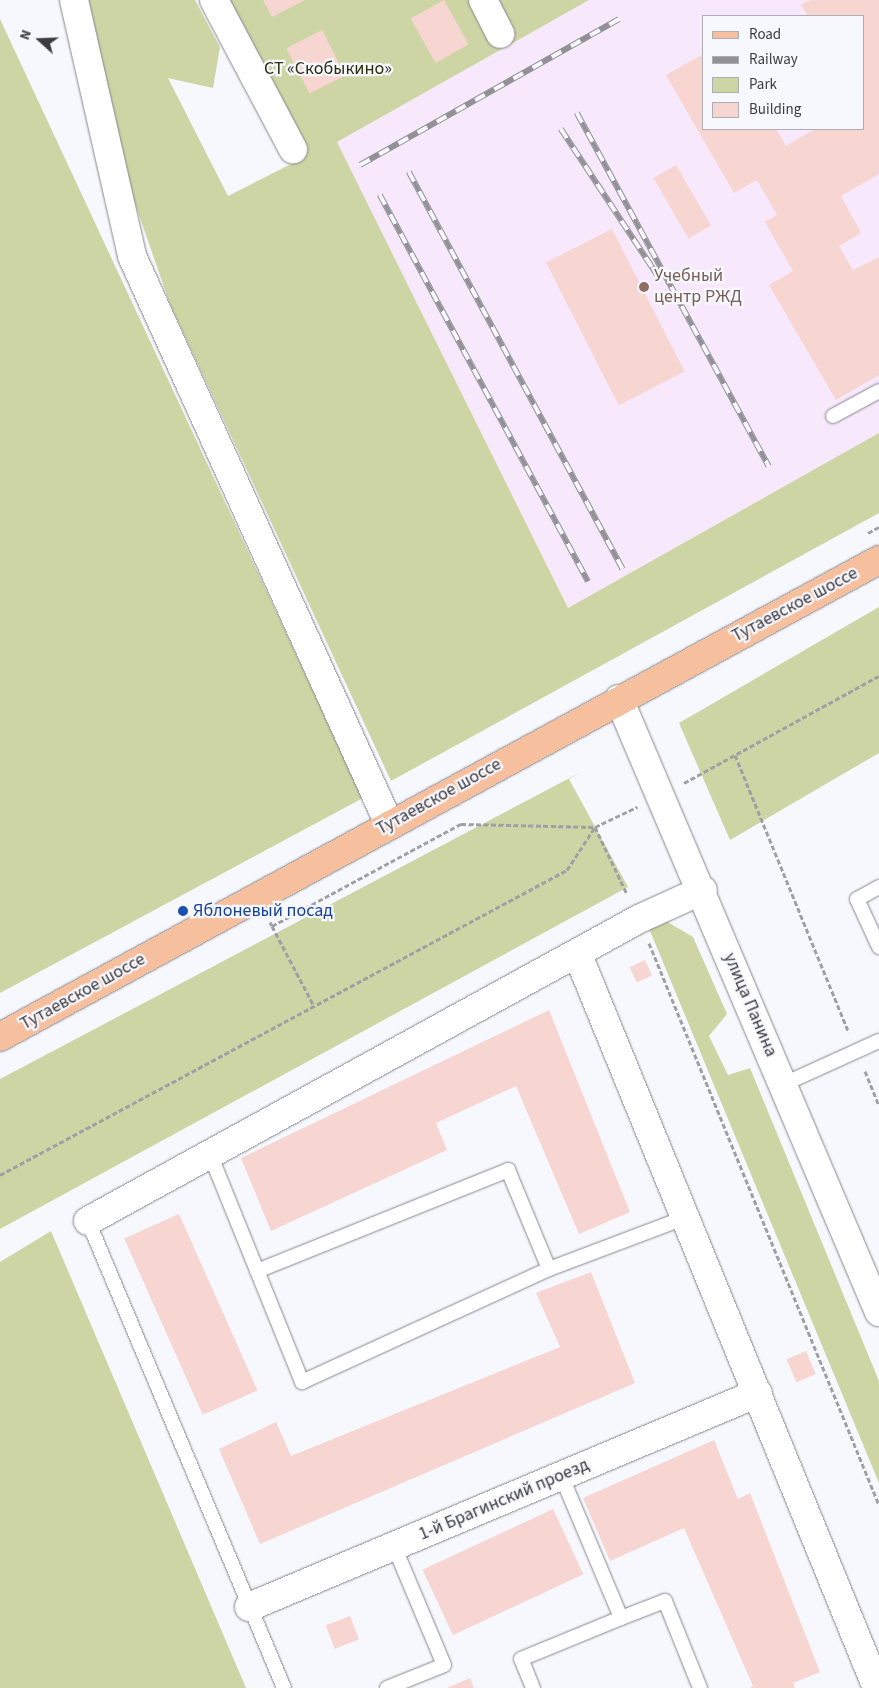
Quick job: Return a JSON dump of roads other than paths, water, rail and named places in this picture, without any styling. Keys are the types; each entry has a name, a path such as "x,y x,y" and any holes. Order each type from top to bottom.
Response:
{"main road":[{"name":"Тутаевское шоссе","path":"0,1038 389,824 879,560"}],"street":[{"path":"74,0 132,256 389,824"},
{"path":"214,0 293,149"},
{"path":"483,0 500,34"},
{"name":"улица Панина","path":"619,699 703,890 879,1312"},
{"path":"88,1221 578,955 639,919 703,890"},
{"path":"578,955 877,1688"},
{"name":"1-й Брагинский проезд","path":"250,1607 758,1393"}],"lane":[{"path":"833,416 879,391"},
{"path":"879,887 858,898 879,947"},
{"path":"784,1084 879,1041"},
{"path":"210,1154 302,1382 549,1270 684,1218"},
{"path":"257,1271 508,1170 549,1270"},
{"path":"88,1221 284,1688"},
{"path":"561,1476 621,1618"},
{"path":"387,1688 444,1665 394,1546"},
{"path":"533,1688 522,1659 666,1601 700,1688"}],"railway":[{"path":"360,165 619,19"},
{"path":"577,113 769,466"},
{"path":"561,129 660,279"},
{"path":"409,172 623,569"},
{"path":"380,195 588,582"}],"place":[{"name":"Учебный центр РЖД","path":"644,287"},
{"name":"Яблоневый посад","path":"183,911"}],"park label":[{"name":"СТ «Скобыкино»","path":"328,69"}]}
